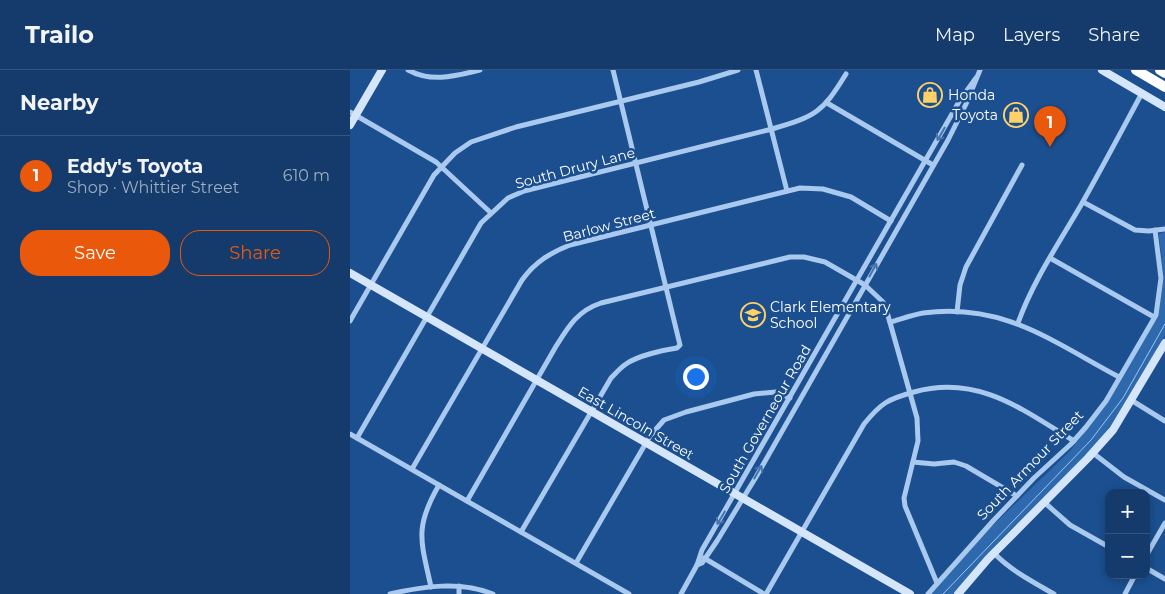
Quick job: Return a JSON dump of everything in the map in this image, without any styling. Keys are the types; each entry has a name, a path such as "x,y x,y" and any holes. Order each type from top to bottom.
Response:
{"highway":[{"path":"1136,70 1165,87"},
{"path":"1160,70 1165,73"}],"street":[{"path":"350,125 353,114 382,70"},
{"path":"408,70 437,79 480,70"},
{"path":"522,532 611,378 628,362 680,345 613,70"},
{"path":"350,321 434,175 455,153 472,142 490,135 699,82 738,70"},
{"path":"756,70 787,191"},
{"name":"South Governeour Road","path":"681,594 697,565 699,555 739,496 865,285 966,104 980,70"},
{"path":"1102,70 1165,107"},
{"name":"South Drury Lane","path":"357,438 481,223 508,198 524,191 770,130 805,119 827,103 846,74"},
{"name":"South Governeour Road","path":"697,565 702,563 718,541 790,398 960,100 976,78"},
{"path":"1018,323 1024,306 1142,93"},
{"path":"960,100 966,104"},
{"path":"827,103 933,165"},
{"path":"353,114 441,166 491,213"},
{"path":"957,312 960,285 966,268 1022,165"},
{"name":"Barlow Street","path":"412,469 522,280 537,262 548,254 570,245 800,188 823,189 851,197 891,221"},
{"path":"1083,202 1136,230 1165,229"},
{"name":"South Armour Street","path":"928,594 1018,496 1074,441 1106,401 1154,317 1161,278 1155,230"},
{"path":"467,501 567,328 582,312 601,303 790,257 804,257 825,262 857,280 883,302 917,418 918,441 904,498 905,506 938,583"},
{"path":"1050,258 1154,317"},
{"name":"East Lincoln Street","path":"350,273 910,594"},
{"path":"890,322 923,314 978,313 1018,323 1119,377"},
{"path":"958,594 994,553 1093,453 1112,430 1165,343"},
{"path":"699,555 765,594 864,424 882,404 910,393 942,387 967,388 984,392 1009,402 1074,441"},
{"path":"576,564 646,443 664,420 686,412 754,394 776,392 790,398"},
{"path":"1131,400 1165,420"},
{"path":"350,434 629,594"},
{"path":"1093,453 1124,477 1165,500"},
{"path":"913,462 934,464 954,462 966,466 1018,496"},
{"path":"431,587 422,533 426,507 439,484"},
{"path":"1045,503 1070,525 1105,545"},
{"path":"1150,549 1165,523"},
{"path":"994,553 1016,571 1054,594"},
{"path":"1150,570 1165,579"},
{"path":"1125,594 1133,579"},
{"path":"459,586 459,594"},
{"path":"390,594 431,587 459,586 493,594"}],"shaded area":[{"path":"1165,232 1165,335 1126,402 1105,434 1088,453 1002,538 953,594 931,594 989,529 1070,451 1105,405 1158,313 1164,277 1159,234"}],"waterway":[{"path":"943,594 1091,440 1123,398 1165,324"}],"place":[{"name":"Honda","path":"930,95"},
{"name":"Toyota","path":"1016,115"},
{"name":"Eddy's Toyota","path":"1050,147"},
{"name":"Clark Elementary School","path":"753,315"}]}
